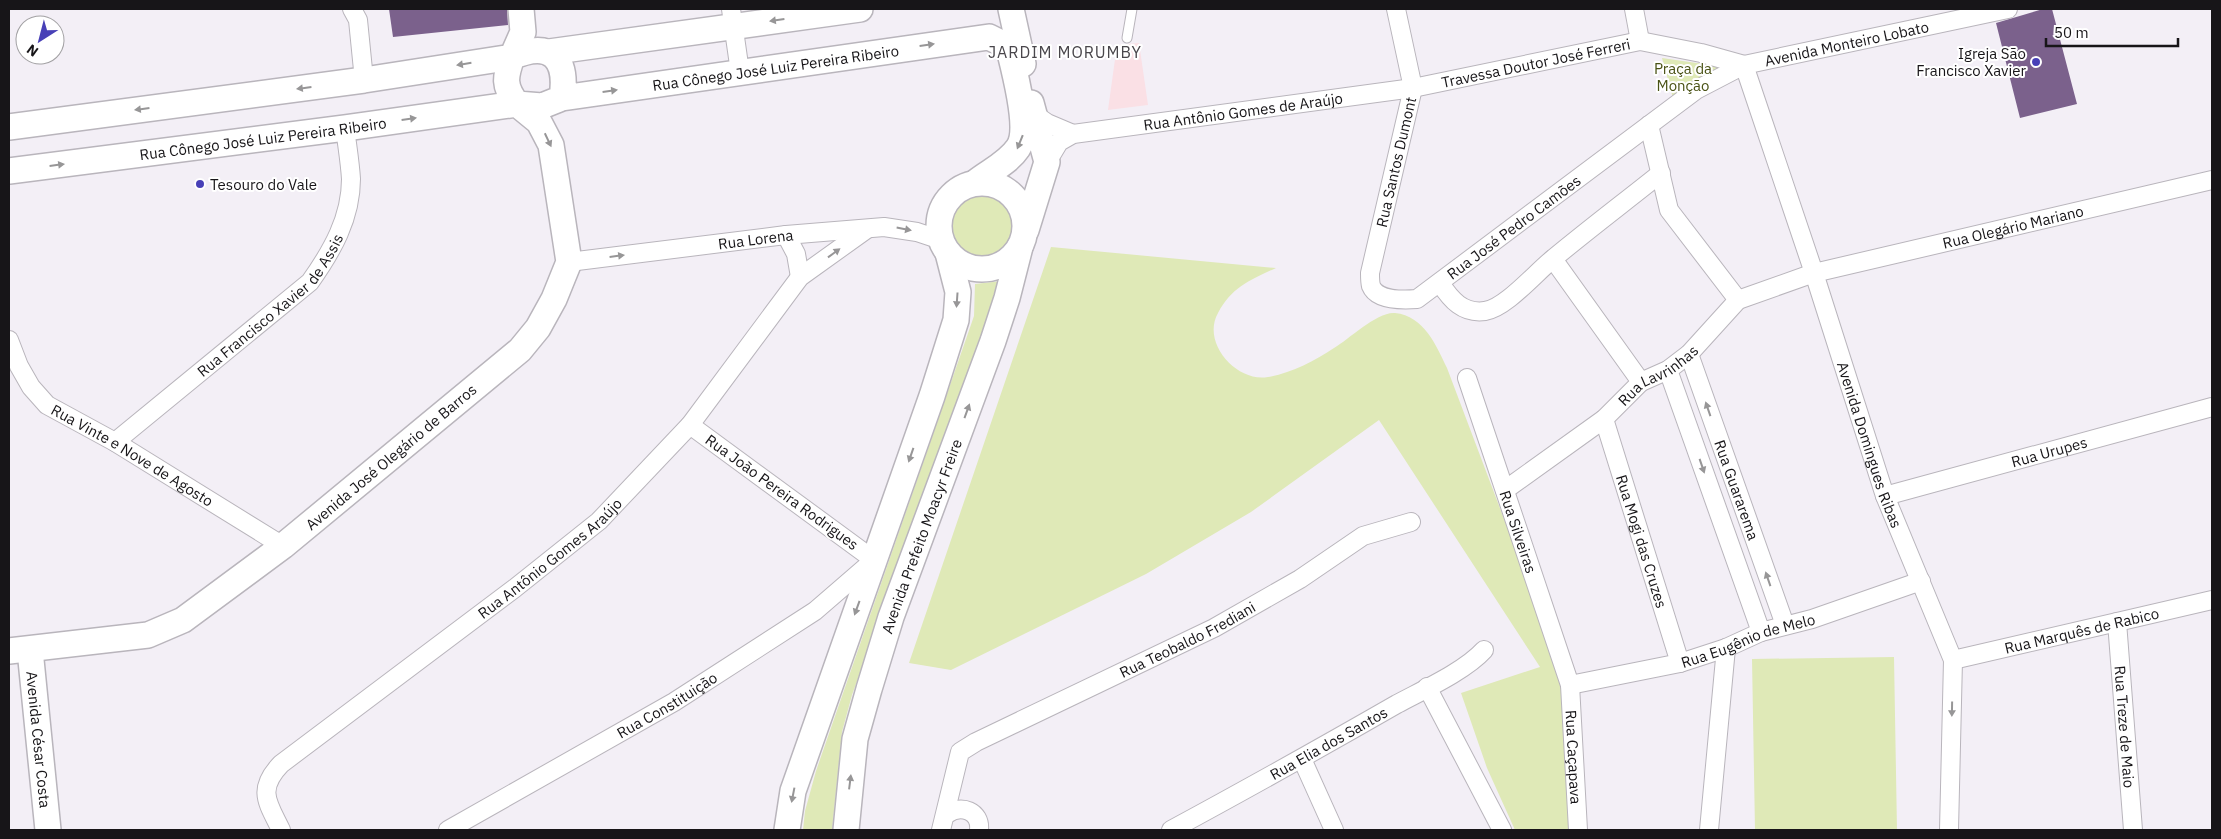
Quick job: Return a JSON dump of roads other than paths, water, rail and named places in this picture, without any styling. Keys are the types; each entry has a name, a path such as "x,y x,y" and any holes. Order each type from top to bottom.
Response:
{"street":[{"path":"352,9 358,20 364,80"},
{"path":"520,9 523,32 512,57 506,84 508,93 517,104 538,122 551,145 569,262"},
{"path":"9,127 364,80 512,57 536,49 549,52 732,17 860,9"},
{"path":"1011,9 1034,114 1047,162"},
{"name":"Rua Santos Dumont","path":"1371,286 1370,273 1413,88 1396,9"},
{"path":"1634,9 1640,41"},
{"name":"Avenida Monteiro Lobato","path":"1744,65 2008,9"},
{"path":"732,17 740,72"},
{"name":"Rua Cônego José Luiz Pereira Ribeiro","path":"9,171 517,104 542,106 562,98 989,36 1003,44 1010,53 1024,132 1020,147 1006,162 976,182"},
{"name":"Travessa Doutor José Ferreri","path":"1413,88 1640,41 1701,53 1744,65"},
{"path":"549,52 559,61 564,70 562,98"},
{"path":"1738,300 1670,210 1650,125 1696,90 1744,65"},
{"name":"Avenida Domingues Ribas","path":"1744,65 1814,273 1885,496 1953,660 1949,830"},
{"name":"Rua Antônio Gomes de Araújo","path":"1073,134 1413,88"},
{"path":"1034,114 1047,123 1073,134"},
{"name":"Rua José Pedro Camões","path":"1371,286 1387,298 1417,299 1650,125"},
{"name":"Rua Francisco Xavier de Assis","path":"115,442 310,282 331,252 346,215 350,179 346,128"},
{"path":"1047,162 1058,142 1073,134"},
{"name":"Avenida Prefeito Moacyr Freire","path":"846,830 855,740 890,617 993,341 1047,162"},
{"path":"1440,283 1452,300 1472,312 1487,311 1500,306 1553,258 1662,173"},
{"name":"Rua Olegário Mariano","path":"1814,273 2212,180"},
{"path":"787,830 793,791 932,396 956,320 958,292 938,227 940,215 944,203 953,193 963,186 976,182"},
{"name":"Avenida Prefeito Moacyr Freire","path":"944,246 958,262 971,268 986,269 999,266 1011,258 1023,239 1025,217 1021,205 1012,194 1002,186 989,182 976,182"},
{"name":"Rua Lorena","path":"569,262 786,235 867,229 900,228 944,246"},
{"name":"Rua Antônio Gomes Araújo","path":"281,830 265,798 270,778 281,764 515,588 599,521 690,425 800,277 867,229"},
{"path":"786,235 796,254 800,277"},
{"path":"1553,258 1641,382"},
{"name":"Avenida José Olegário de Barros","path":"19,651 148,636 183,620 283,546 520,350 538,328 554,299 569,262"},
{"name":"Rua Lavrinhas","path":"1505,490 1604,419 1641,382 1668,370 1689,354 1738,300 1814,273"},
{"name":"Rua Vinte e Nove de Agosto","path":"9,340 19,366 31,387 47,405 115,442 283,546"},
{"name":"Rua Guararema","path":"1689,354 1785,625"},
{"name":"Rua Guararema","path":"1668,370 1760,632"},
{"name":"Rua Silveiras","path":"1467,378 1570,685"},
{"name":"Rua Urupes","path":"1885,496 2212,407"},
{"name":"Rua Mogi das Cruzes","path":"1604,419 1680,662"},
{"name":"Rua João Pereira Rodrigues","path":"690,425 874,560"},
{"name":"Rua Teobaldo Frediani","path":"959,760 976,742 1214,628 1300,579 1363,536 1411,522"},
{"name":"Rua Constituição","path":"448,830 674,702 814,611 874,560"},
{"name":"Rua Eugênio de Melo","path":"1570,685 1680,662 1726,648 1760,632 1812,619 1921,582"},
{"name":"Rua Marquês de Rabico","path":"1953,660 2212,600"},
{"name":"Rua Treze de Maio","path":"2117,622 2133,830"},
{"path":"1709,830 1726,648"},
{"name":"Rua Elia dos Santos","path":"1171,830 1302,759 1476,659 1484,650"},
{"name":"Avenida César Costa","path":"19,651 48,830"},
{"name":"Rua Caçapava","path":"1570,685 1578,830"},
{"path":"1427,687 1502,830"},
{"path":"1302,759 1334,830"},
{"path":"944,822 959,760"},
{"path":"959,760 978,823"},
{"path":"944,822 957,808 978,823"}],"lane":[{"path":"1127,38 1132,9"}],"place":[{"name":"Igreja São Francisco Xavier","path":"2036,62"},
{"name":"Tesouro do Vale","path":"200,184"}],"district":[{"name":"JARDIM MORUMBY","path":"1065,52"}],"park label":[{"name":"Praça da Monção","path":"1683,76"}]}
